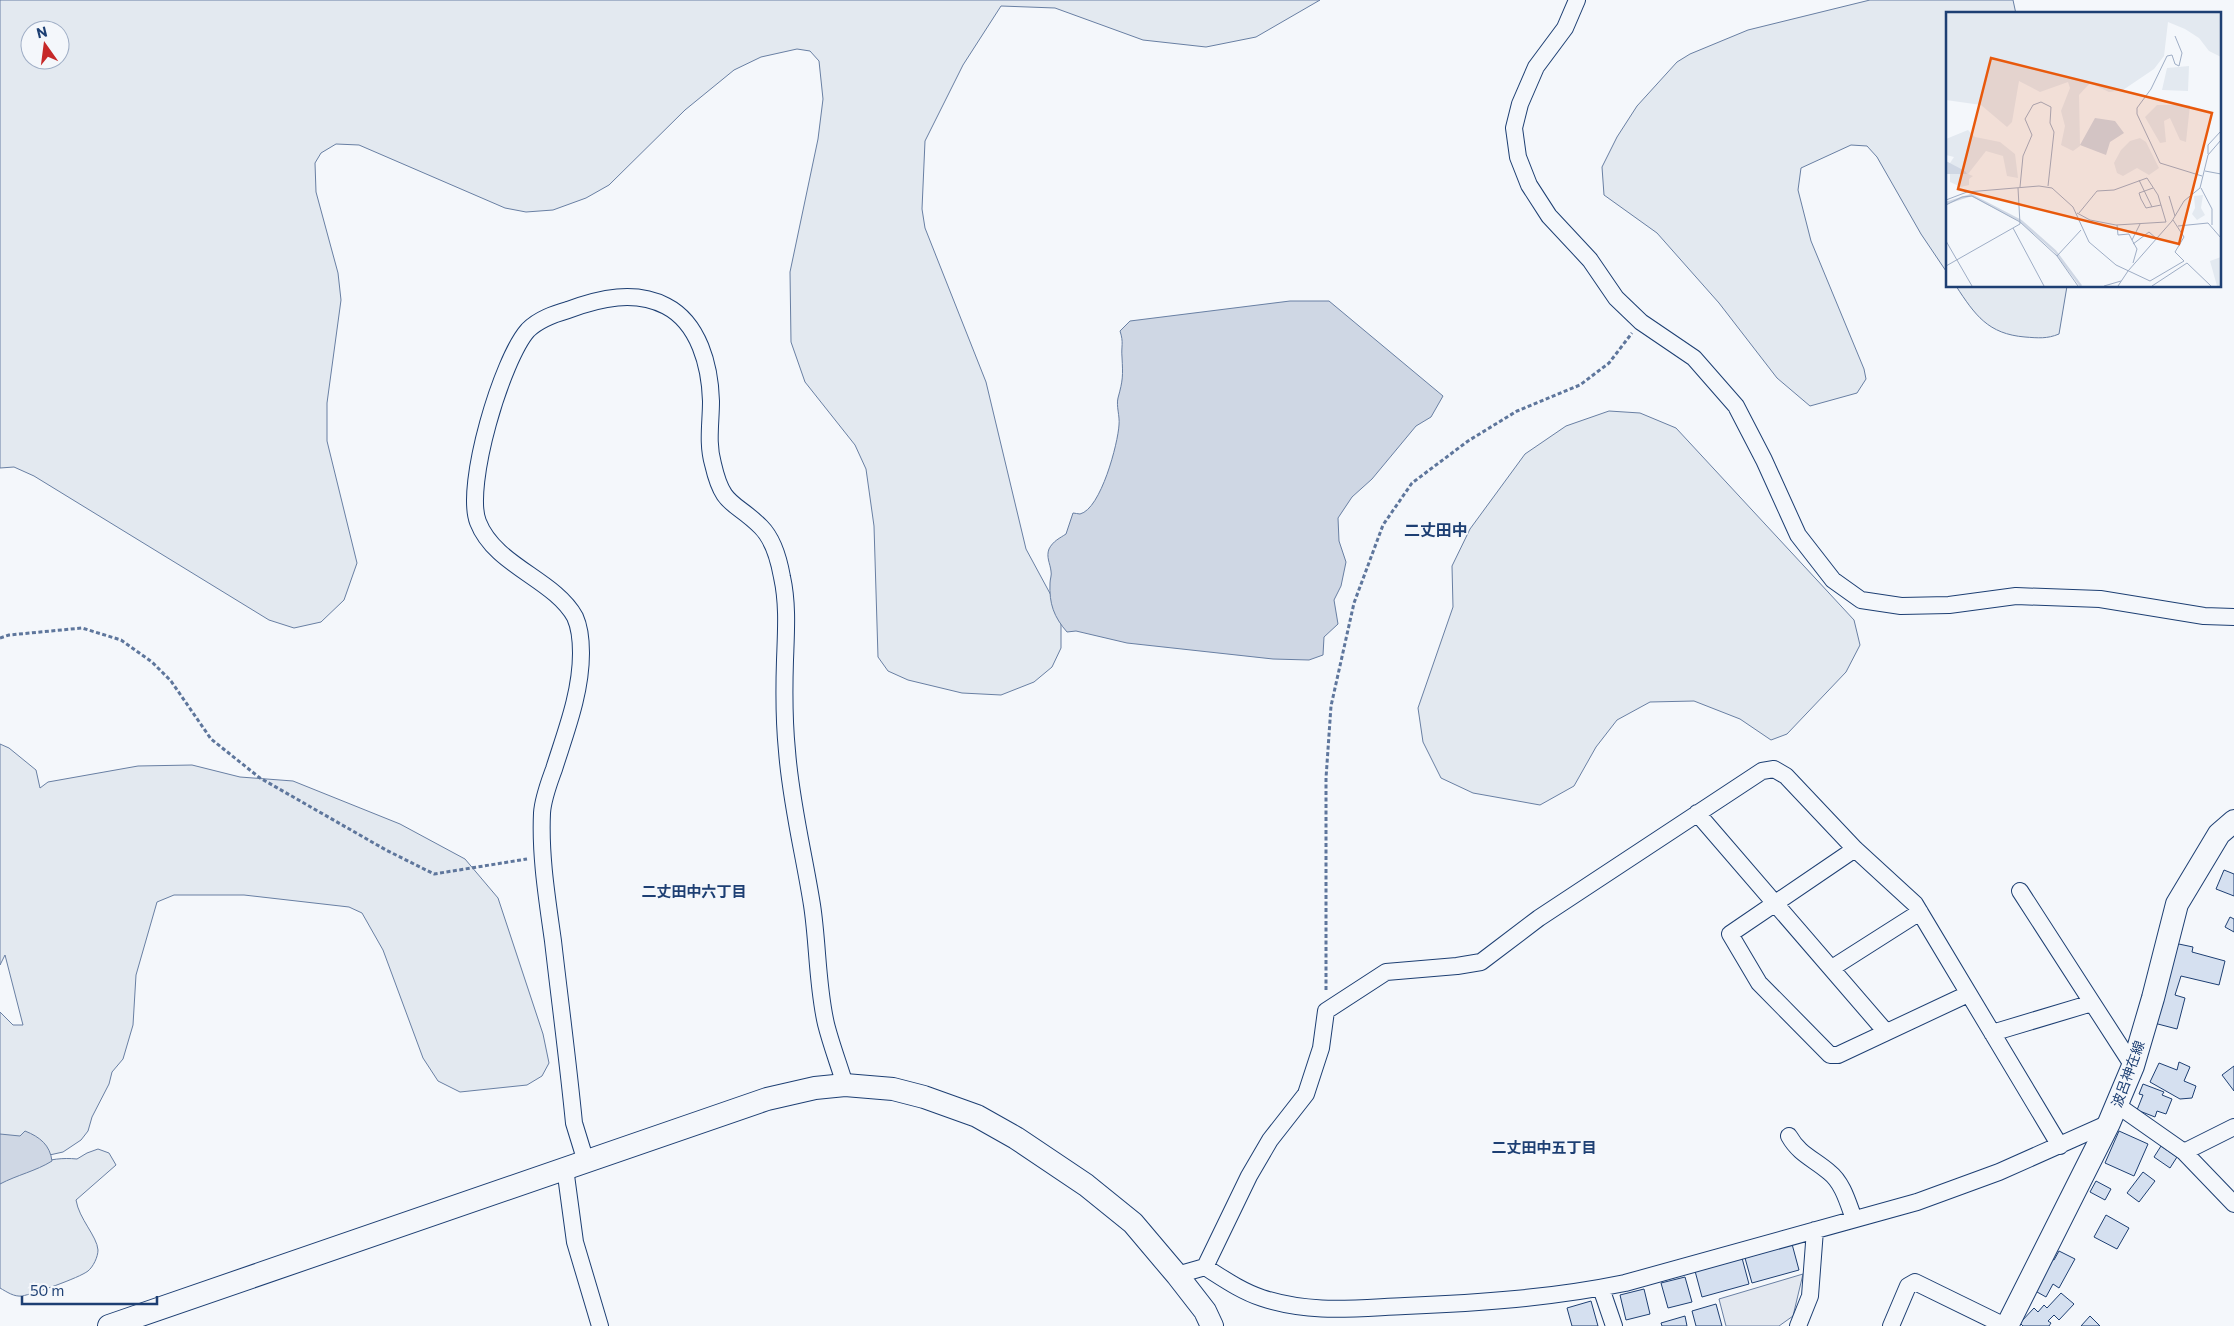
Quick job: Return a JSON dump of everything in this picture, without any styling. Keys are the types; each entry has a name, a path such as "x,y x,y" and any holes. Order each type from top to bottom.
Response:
{"street":[{"path":"1578,0 1565,28 1536,67 1520,104 1514,128 1518,157 1529,185 1549,216 1590,260 1616,298 1641,322 1694,358 1736,406 1764,460 1798,535 1833,580 1861,600 1901,606 1949,605 2016,596 2100,599 2204,616 2234,617"},
{"path":"586,1162 574,1123 542,857 542,807 574,707 580,677 580,632 571,612 552,592 518,568 492,544 479,525 474,495 481,456 498,387 518,344 531,326 551,316 582,305 609,298 639,297 656,301 676,311 689,324 698,341 710,380 708,447 717,482 722,493 733,506 764,530 772,543 779,563 783,580 786,611 784,697 786,750 792,805 812,906 825,1022 845,1085"},
{"path":"1177,1275 1205,1267 1253,1169 1270,1140 1306,1094 1322,1048 1326,1011 1386,972 1481,962 1538,918 1697,813 1762,771 1774,769 1786,776 1856,850 1915,904 2060,1146"},
{"path":"1697,813 1886,1032"},
{"name":"波呂神在線","path":"2006,1326 2113,1114 2133,1066 2177,904 2220,834 2234,821"},
{"path":"1856,850 1730,934 1759,983 1830,1055 1838,1054 1968,994"},
{"path":"2020,891 2133,1066"},
{"path":"1832,968 1920,912"},
{"path":"1992,1033 2092,1003"},
{"path":"109,1326 766,1099 815,1088 845,1085 893,1089 924,1097 977,1116 1016,1138 1086,1185 1133,1223 1177,1275 1204,1311 1212,1326"},
{"path":"1205,1267 1239,1289 1262,1298 1329,1310 1361,1310 1496,1302 1625,1284 1917,1202 1999,1172 2060,1146 2113,1114 2184,1152 2234,1204"},
{"path":"2184,1152 2234,1127"},
{"path":"1790,1136 1795,1147 1811,1161 1830,1172 1838,1183 1854,1219"},
{"path":"565,1168 574,1242 600,1326"},
{"path":"1798,1326 1810,1296 1815,1230"},
{"path":"1891,1326 1908,1286 1915,1282 2006,1326"},
{"path":"1601,1288 1614,1326"}],"path":[{"path":"1326,1011 1326,778 1331,706 1354,603 1383,525 1412,483 1468,441 1517,411 1580,385 1609,362 1641,322"},
{"path":"0,638 9,635 82,628 121,640 152,662 171,681 212,739 260,778 386,850 434,874 542,857"}],"shaded area":[{"path":"0,0 1320,0 1256,37 1206,47 1143,40 1055,8 1001,6 963,65 925,141 922,209 925,228 986,382 1026,549 1053,599 1061,624 1061,648 1052,667 1034,682 1001,695 962,693 908,680 888,671 878,657 874,526 866,469 855,445 805,382 791,342 790,272 818,139 823,99 819,61 810,51 797,49 761,57 734,70 685,110 609,185 586,198 553,210 526,212 505,208 359,145 336,144 321,153 315,163 316,192 338,273 341,300 327,403 327,441 357,563 344,600 321,622 294,628 269,620 34,476 14,467 0,468"},
{"path":"1870,0 2013,0 2016,12 1946,12 1946,271 1921,234 1877,157 1867,146 1851,145 1801,168 1798,190 1811,241 1864,369 1866,379 1857,393 1810,406 1777,378 1719,303 1657,233 1604,195 1602,167 1617,137 1637,106 1677,62 1690,54 1748,30"},
{"path":"1957,288 2067,288 2059,334 2055,336 2034,338 2001,332 1984,321"},
{"path":"1290,301 1329,301 1443,396 1431,417 1416,426 1372,479 1352,497 1338,518 1339,541 1346,562 1341,586 1334,600 1338,624 1324,637 1323,655 1309,660 1273,659 1127,643 1076,631 1067,632 1059,621 1052,604 1048,552 1052,544 1066,534 1073,513 1080,514 1095,501 1112,460 1118,434 1118,401 1122,378 1122,342 1120,331 1130,321"},
{"path":"1609,411 1640,413 1676,428 1854,620 1860,645 1846,672 1787,734 1771,740 1740,719 1694,701 1650,702 1617,720 1596,747 1574,786 1540,805 1473,793 1441,778 1423,742 1418,708 1453,607 1452,566 1470,529 1525,454 1566,426"},
{"path":"0,744 9,748 36,770 40,788 48,782 138,766 192,765 240,777 293,781 400,824 465,859 498,898 543,1034 549,1063 542,1076 527,1085 460,1092 438,1081 423,1058 383,950 362,913 349,907 244,895 174,895 157,902 136,975 133,1025 123,1059 112,1072 109,1084 92,1117 88,1131 81,1140 63,1152 45,1156 0,1147 0,1012 13,1025 23,1025 5,955 0,965"},
{"path":"25,1131 35,1136 47,1146 52,1161 40,1168 0,1184 0,1134 20,1136"},
{"path":"98,1149 109,1153 116,1165 76,1200 97,1245 97,1256 92,1267 75,1278 22,1296 13,1295 0,1288 0,1178 47,1161 77,1159"},
{"path":"1803,1274 1793,1316 1779,1326 1726,1326 1719,1299"}],"building":[{"path":"2224,870 2234,874 2234,896 2216,889"},
{"path":"2230,917 2234,919 2234,932 2225,927"},
{"path":"2174,943 2193,947 2192,952 2225,961 2219,985 2181,976 2175,995 2185,998 2177,1029 2154,1023"},
{"path":"2179,1062 2190,1067 2184,1081 2196,1086 2192,1098 2180,1099 2150,1082 2159,1063 2177,1070"},
{"path":"2234,1066 2234,1091 2222,1075"},
{"path":"2143,1084 2164,1092 2162,1095 2172,1099 2166,1114 2157,1111 2155,1117 2137,1110 2143,1095 2139,1094"},
{"path":"2119,1131 2148,1144 2134,1176 2105,1163"},
{"path":"2161,1146 2177,1157 2170,1168 2154,1157"},
{"path":"2143,1172 2155,1181 2139,1202 2127,1193"},
{"path":"2096,1181 2111,1189 2105,1200 2090,1192"},
{"path":"2106,1215 2129,1228 2117,1249 2094,1237"},
{"path":"1792,1244 1799,1270 1752,1283 1745,1258"},
{"path":"2059,1251 2075,1259 2059,1288 2053,1284 2046,1297 2030,1288 2050,1258 2054,1260"},
{"path":"1742,1258 1749,1284 1702,1297 1695,1271"},
{"path":"1685,1277 1692,1302 1668,1308 1661,1283"},
{"path":"1644,1289 1650,1314 1626,1320 1620,1295"},
{"path":"2061,1293 2074,1304 2059,1320 2054,1315 2048,1321 2051,1323 2049,1326 2023,1326 2020,1323 2034,1308 2038,1312 2044,1305 2047,1308"},
{"path":"1591,1301 1598,1326 1572,1326 1567,1308"},
{"path":"1716,1304 1722,1326 1696,1326 1692,1311"},
{"path":"1685,1316 1687,1326 1662,1326 1661,1323"},
{"path":"2090,1316 2100,1326 2081,1326"}],"district":[{"name":"二丈田中","path":"1436,530"},
{"name":"二丈田中六丁目","path":"694,892"},
{"name":"二丈田中五丁目","path":"1544,1148"}]}
